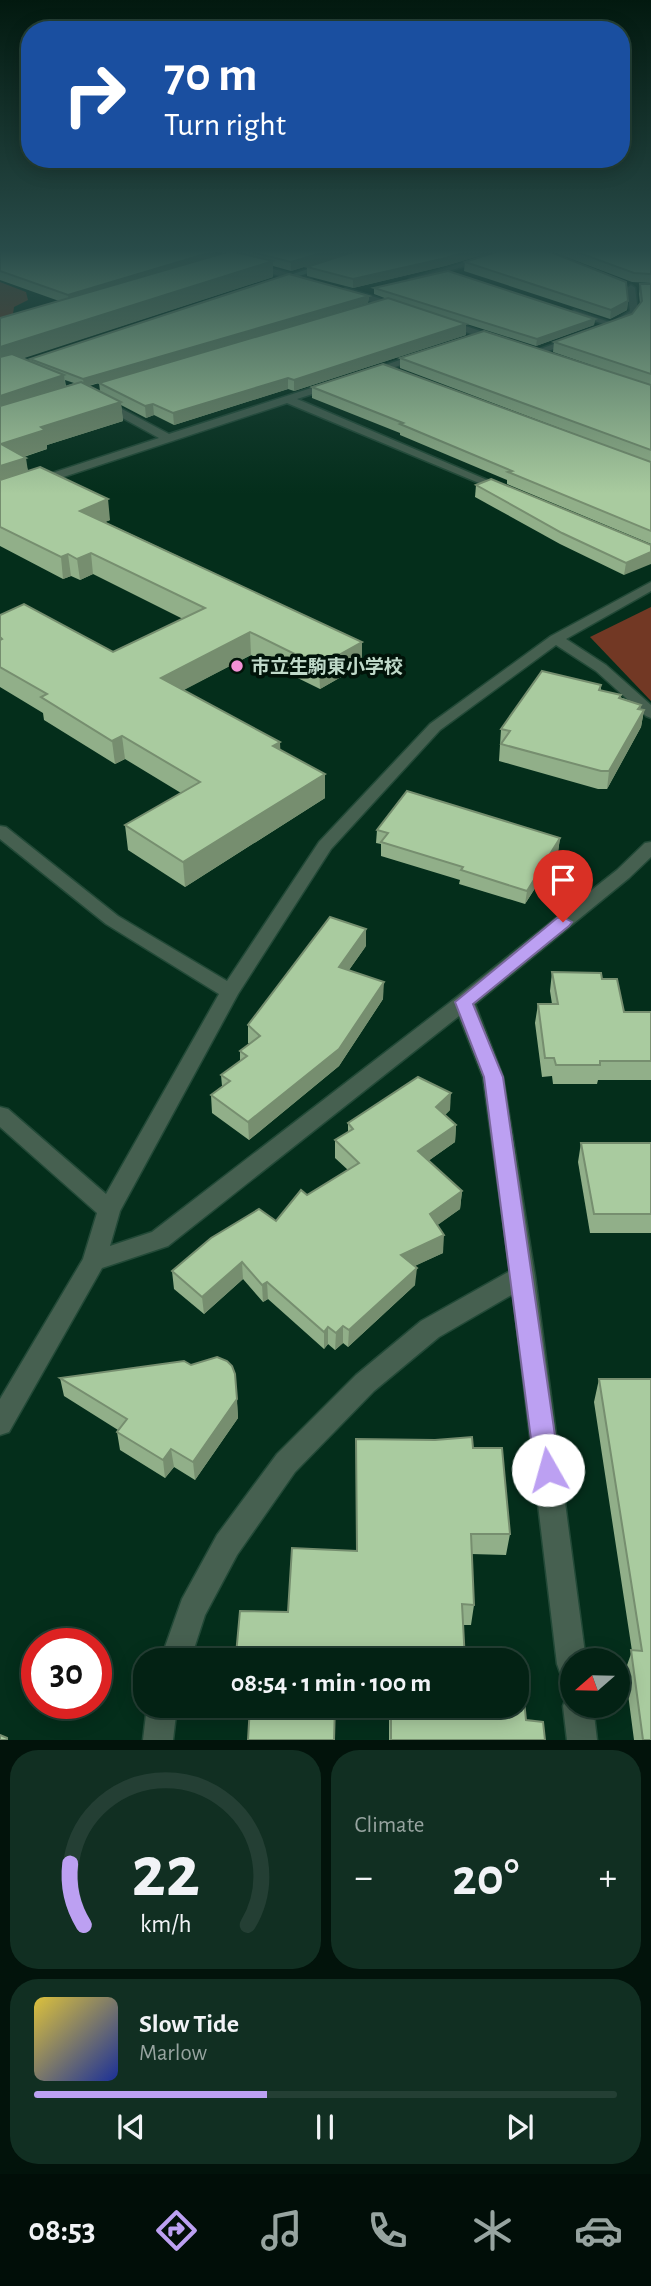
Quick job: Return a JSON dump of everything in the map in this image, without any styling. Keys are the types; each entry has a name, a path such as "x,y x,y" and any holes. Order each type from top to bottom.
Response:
{"street":[{"path":"475,332 505,342"},
{"path":"470,339 483,335"},
{"path":"549,357 531,351 587,335"},
{"path":"359,376 431,352"},
{"path":"383,368 396,373"},
{"path":"0,494 347,380"},
{"path":"96,399 168,438"},
{"path":"287,399 513,494"},
{"path":"0,1423 94,1261 109,1210 230,992 325,846 435,727 556,639 651,586"},
{"path":"556,639 601,668 651,713"},
{"path":"0,831 112,920 230,992"},
{"path":"94,1261 160,1239 464,1002 623,874 651,847"},
{"path":"464,1002 493,1077 523,1276 570,1648"},
{"path":"0,1115 109,1210"},
{"path":"179,1648 192,1609 227,1545 286,1463 365,1383 430,1329 523,1276"},
{"path":"158,1740 161,1718"},
{"path":"579,1718 582,1740"}],"shaded area":[{"path":"651,607 651,701 590,637"}],"building":[{"path":"0,332 47,332 0,347"},
{"path":"112,332 244,332 83,379 30,359"},
{"path":"272,332 441,332 294,380 288,378 173,413 153,404 145,406 99,383"},
{"path":"480,332 488,332 651,385 651,450 400,358"},
{"path":"515,332 557,332 537,339"},
{"path":"581,332 651,332 651,374 554,342"},
{"path":"12,354 64,375 0,396 0,357"},
{"path":"383,364 651,462 651,531 400,424 403,423 312,387"},
{"path":"81,382 121,402 41,427 45,430 1,444 26,458 0,466 0,406"},
{"path":"40,467 108,499 80,511 362,642 319,666 250,632 161,678 280,742 273,746 325,774 183,862 125,825 200,782 122,736 112,741 41,697 47,694 0,667 0,615 24,604 113,652 205,608 91,553 77,559 68,554 61,557 0,527 0,480"},
{"path":"491,479 651,545 651,552 626,563 562,533 476,485"},
{"path":"542,671 601,685 599,690 621,695 619,698 641,705 638,709 644,710 609,771 501,744 510,731 501,729"},
{"path":"407,791 560,838 527,891 461,870 463,867 381,842 388,833 377,830"},
{"path":"330,917 366,929 339,967 384,982 339,1049 248,1122 211,1095 230,1081 221,1075 247,1056 240,1051 260,1036 248,1025"},
{"path":"552,972 601,973 602,979 617,979 624,1012 651,1012 651,1061 600,1061 600,1065 556,1065 554,1058 545,1058 538,1004 558,1004"},
{"path":"418,1077 451,1093 436,1107 456,1125 418,1151 462,1191 430,1214 444,1235 401,1255 417,1268 349,1330 343,1326 336,1333 328,1327 324,1332 267,1282 262,1285 242,1262 202,1297 172,1271 211,1238 259,1209 276,1221 301,1190 307,1195 359,1163 335,1140 353,1129 348,1123"},
{"path":"581,1143 651,1143 651,1214 594,1214"},
{"path":"217,1357 232,1366 237,1399 193,1462 171,1449 163,1460 117,1432 127,1419 60,1378 184,1361 191,1365"},
{"path":"599,1379 651,1379 651,1740 643,1740 631,1650 642,1651"},
{"path":"472,1437 473,1448 502,1448 510,1534 471,1534 474,1605 462,1604 464,1648 237,1648 240,1611 288,1612 292,1548 357,1551 356,1439 435,1440"},
{"path":"249,1718 335,1718 334,1740 248,1740"},
{"path":"391,1718 526,1718 543,1722 545,1740 391,1740"}],"place":[{"name":"市立生駒東小学校","path":"237,666"}],"route":[{"path":"548,1470 523,1276 493,1077 464,1002 563,922"}]}
